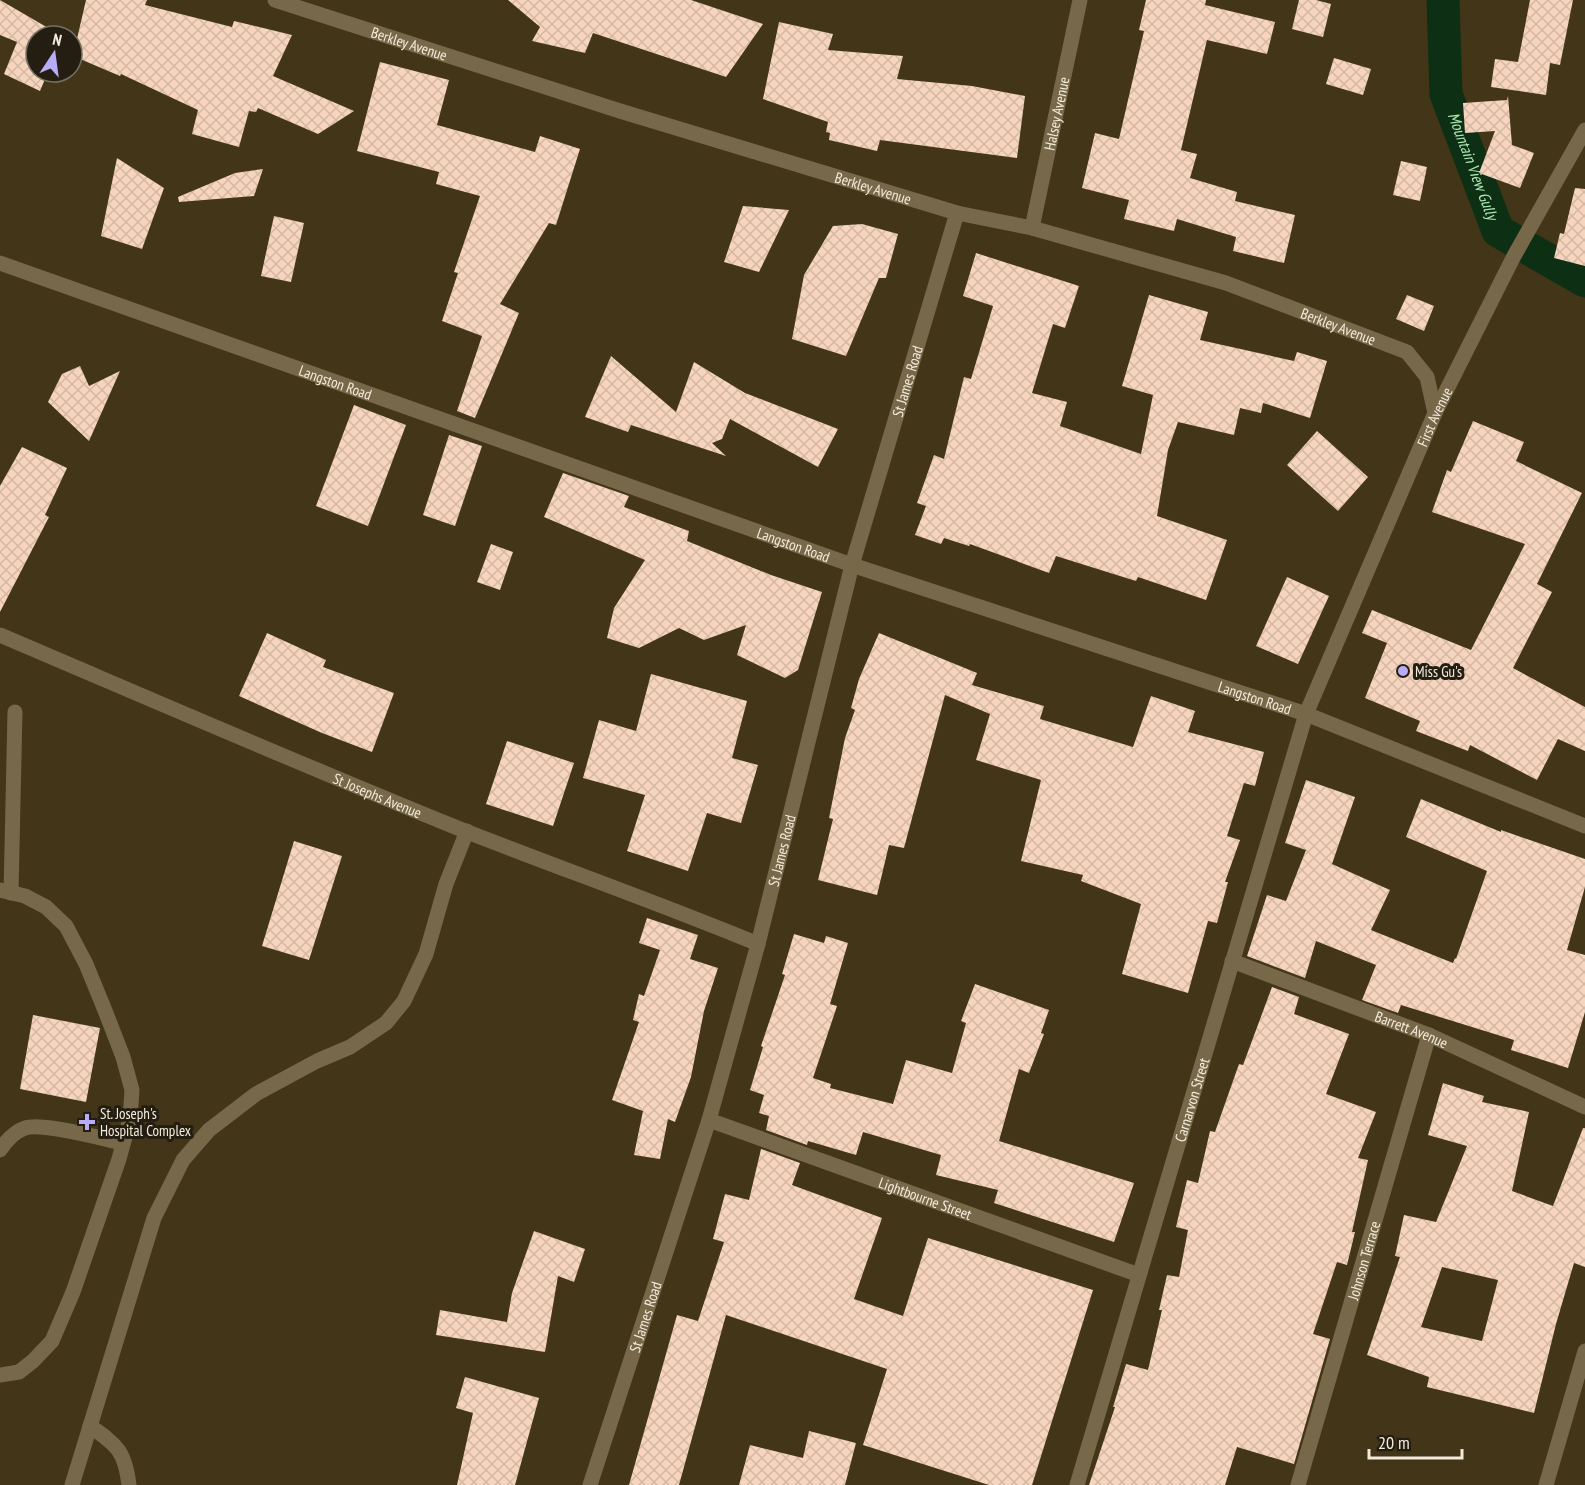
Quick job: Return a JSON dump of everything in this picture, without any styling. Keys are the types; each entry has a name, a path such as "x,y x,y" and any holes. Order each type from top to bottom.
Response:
{"street":[{"name":"Berkley Avenue","path":"275,0 620,111 957,213 1032,228 1226,283 1407,352 1427,377 1435,413"},
{"name":"Halsey Avenue","path":"1032,228 1080,0"},
{"name":"First Avenue","path":"1306,714 1435,413 1514,256 1585,130"},
{"name":"St James Road","path":"590,1485 710,1120 758,944 852,565 957,213"},
{"name":"Langston Road","path":"0,263 852,565 1306,714 1585,826"},
{"name":"St Josephs Avenue","path":"0,635 290,759 467,831 758,944"},
{"path":"0,1375 19,1372 52,1341 73,1292 123,1143 130,1119 132,1090 123,1057 86,964 66,926 46,907 25,896 5,892 15,712"},
{"name":"Carnarvon Street","path":"1077,1485 1306,714"},
{"path":"72,1485 154,1218 183,1160 210,1130 256,1094 317,1061 350,1047 386,1023 404,1001 426,954 447,884 467,831"},
{"name":"Barrett Avenue","path":"1232,962 1429,1035 1585,1107"},
{"name":"Johnson Terrace","path":"1298,1485 1429,1035"},
{"name":"Lightbourne Street","path":"710,1120 1139,1275"},
{"path":"0,1150 14,1134 26,1127 49,1128 123,1143"},
{"path":"1546,1485 1585,1352"},
{"path":"90,1426 116,1444 127,1467 129,1485"}],"building":[{"path":"0,0 41,24 24,24 24,83 4,74 17,42 0,35"},
{"path":"86,0 147,0 145,5 232,27 234,21 292,35 273,76 354,111 318,134 258,108 256,112 249,111 239,147 192,134 198,110 121,74 120,76 84,61 84,24 80,24"},
{"path":"508,0 691,0 763,24 726,77 593,33 585,53 532,41 540,27"},
{"path":"1146,0 1206,0 1205,5 1275,22 1267,54 1207,40 1181,150 1197,154 1190,178 1237,192 1235,201 1295,215 1284,263 1233,251 1236,237 1177,219 1174,231 1124,219 1129,200 1082,188 1095,133 1119,139 1144,31 1139,30"},
{"path":"1299,0 1316,0 1331,4 1323,37 1292,29"},
{"path":"1530,0 1573,0 1560,65 1550,63 1546,95 1491,87 1495,59 1518,62"},
{"path":"779,22 833,34 828,50 903,56 897,79 972,86 1025,96 1017,158 880,140 877,151 829,140 830,133 826,132 828,122 763,99"},
{"path":"1334,58 1371,69 1363,95 1326,84"},
{"path":"380,62 449,80 437,125 535,152 540,136 580,149 556,225 549,223 500,304 519,313 475,418 457,411 482,336 442,321 458,273 454,272 480,196 436,184 439,172 357,151"},
{"path":"25,84 43,84 40,91"},
{"path":"1508,96 1512,145 1534,153 1520,188 1479,173 1495,131 1465,133 1463,103 1507,100"},
{"path":"117,158 164,188 142,249 101,236"},
{"path":"1401,161 1427,167 1420,201 1393,195"},
{"path":"263,169 254,196 179,202 178,197 235,173"},
{"path":"1575,188 1585,189 1585,266 1554,258 1560,233 1564,234"},
{"path":"743,206 789,210 759,272 724,262"},
{"path":"274,216 304,223 291,282 261,276"},
{"path":"862,224 898,234 886,278 879,278 846,356 792,339 804,275 833,226"},
{"path":"976,253 1079,286 1065,328 1053,324 1032,393 1067,402 1060,426 1141,454 1153,395 1122,386 1149,295 1208,312 1200,340 1294,361 1297,352 1327,361 1310,418 1263,403 1261,413 1240,408 1234,435 1178,422 1168,450 1157,516 1227,540 1206,600 1138,577 1136,581 1056,556 1049,573 970,544 969,546 944,538 941,544 915,535 926,506 917,503 934,455 944,459 964,377 971,379 993,306 963,296"},
{"path":"1407,295 1434,306 1424,331 1396,319"},
{"path":"611,356 676,412 694,362 745,393 838,429 818,467 730,419 722,439 712,443 726,456 631,425 628,432 585,417"},
{"path":"80,366 89,386 120,371 89,441 48,402 62,374"},
{"path":"354,405 406,425 368,526 316,506"},
{"path":"1473,421 1524,442 1516,461 1582,493 1537,584 1552,592 1513,668 1585,707 1585,751 1558,739 1537,780 1470,745 1468,751 1416,731 1420,721 1365,698 1387,643 1362,633 1372,610 1471,650 1525,544 1432,512 1447,470 1451,472"},
{"path":"1317,431 1368,477 1338,511 1287,465"},
{"path":"449,435 482,446 455,526 423,515"},
{"path":"22,447 67,468 45,515 49,517 0,612 0,486"},
{"path":"563,473 629,496 624,507 689,531 687,541 771,575 822,592 798,670 785,678 737,655 746,625 704,640 679,628 639,648 607,638 614,608 645,560 544,517"},
{"path":"491,544 513,552 500,590 477,582"},
{"path":"1287,577 1329,596 1298,664 1256,646"},
{"path":"267,633 326,660 323,667 394,693 372,752 322,733 239,696"},
{"path":"879,633 977,673 972,685 1044,706 1040,719 1133,747 1151,696 1195,711 1188,732 1264,752 1255,786 1244,783 1227,836 1240,840 1225,882 1228,882 1217,923 1208,921 1188,993 1122,974 1141,904 1081,881 1083,875 1021,861 1041,780 976,760 990,714 945,695 904,848 889,845 877,895 818,880 833,819 829,818 845,738 855,710 851,708 859,679"},
{"path":"651,674 747,701 732,758 758,765 741,823 707,813 688,871 627,851 645,795 583,778 599,720 636,731"},
{"path":"507,741 574,763 553,826 486,804"},
{"path":"1306,780 1355,797 1332,864 1390,890 1371,930 1453,963 1487,871 1406,837 1421,799 1501,832 1501,830 1585,859 1585,887 1567,950 1585,955 1585,1012 1568,1068 1511,1050 1514,1040 1401,1005 1398,1013 1362,1000 1376,965 1316,941 1305,978 1247,956 1267,895 1286,901 1306,850 1285,843"},
{"path":"294,841 342,856 309,960 262,946"},
{"path":"647,918 698,935 690,959 718,968 704,1011 691,1077 675,1122 668,1119 660,1159 634,1155 643,1111 612,1100 639,1022 633,1020 639,994 644,996 660,950 639,943"},
{"path":"794,934 824,943 826,936 848,943 830,1004 837,1006 813,1078 831,1084 830,1088 893,1104 906,1060 952,1073 966,1023 961,1021 975,984 1049,1010 1041,1033 1044,1034 1029,1073 1019,1069 999,1141 1134,1183 1114,1242 994,1203 998,1190 936,1175 941,1155 863,1132 856,1155 808,1141 807,1145 766,1130 769,1116 759,1113 764,1095 750,1090 763,1047 761,1046 785,975 782,974"},
{"path":"1272,987 1299,997 1294,1014 1349,1034 1326,1094 1376,1112 1358,1158 1368,1160 1347,1265 1337,1262 1313,1334 1330,1339 1294,1464 1237,1447 1225,1485 1089,1485 1115,1407 1113,1407 1126,1364 1148,1370 1162,1310 1159,1310 1167,1275 1179,1277 1188,1230 1176,1227 1187,1180 1198,1183 1210,1131 1215,1132 1239,1064 1243,1065"},
{"path":"33,1015 100,1028 86,1102 20,1089"},
{"path":"1443,1083 1484,1096 1482,1102 1529,1112 1512,1191 1553,1206 1583,1128 1585,1128 1585,1267 1574,1263 1534,1413 1427,1387 1429,1377 1367,1355 1400,1257 1395,1256 1404,1215 1436,1222 1467,1146 1428,1135","holes":["1442,1267 1498,1280 1482,1341 1421,1327"]},
{"path":"761,1149 800,1163 792,1185 882,1218 854,1299 903,1316 928,1238 1093,1290 1032,1485 989,1485 863,1445 887,1369 726,1315 679,1485 629,1485 677,1315 698,1321 724,1242 713,1239 725,1194 749,1200"},
{"path":"534,1231 585,1249 574,1282 558,1276 545,1352 436,1335 440,1310 507,1322 512,1293"},
{"path":"465,1377 539,1398 515,1485 457,1485 473,1413 456,1408"},
{"path":"809,1431 856,1443 845,1485 739,1485 750,1445 803,1458"}],"waterway":[{"name":"Mountain View Gully","path":"1443,0 1446,94 1498,231 1585,281"}],"place":[{"name":"Miss Gu's","path":"1403,671"},
{"name":"St. Joseph's Hospital Complex","path":"87,1122"}]}
